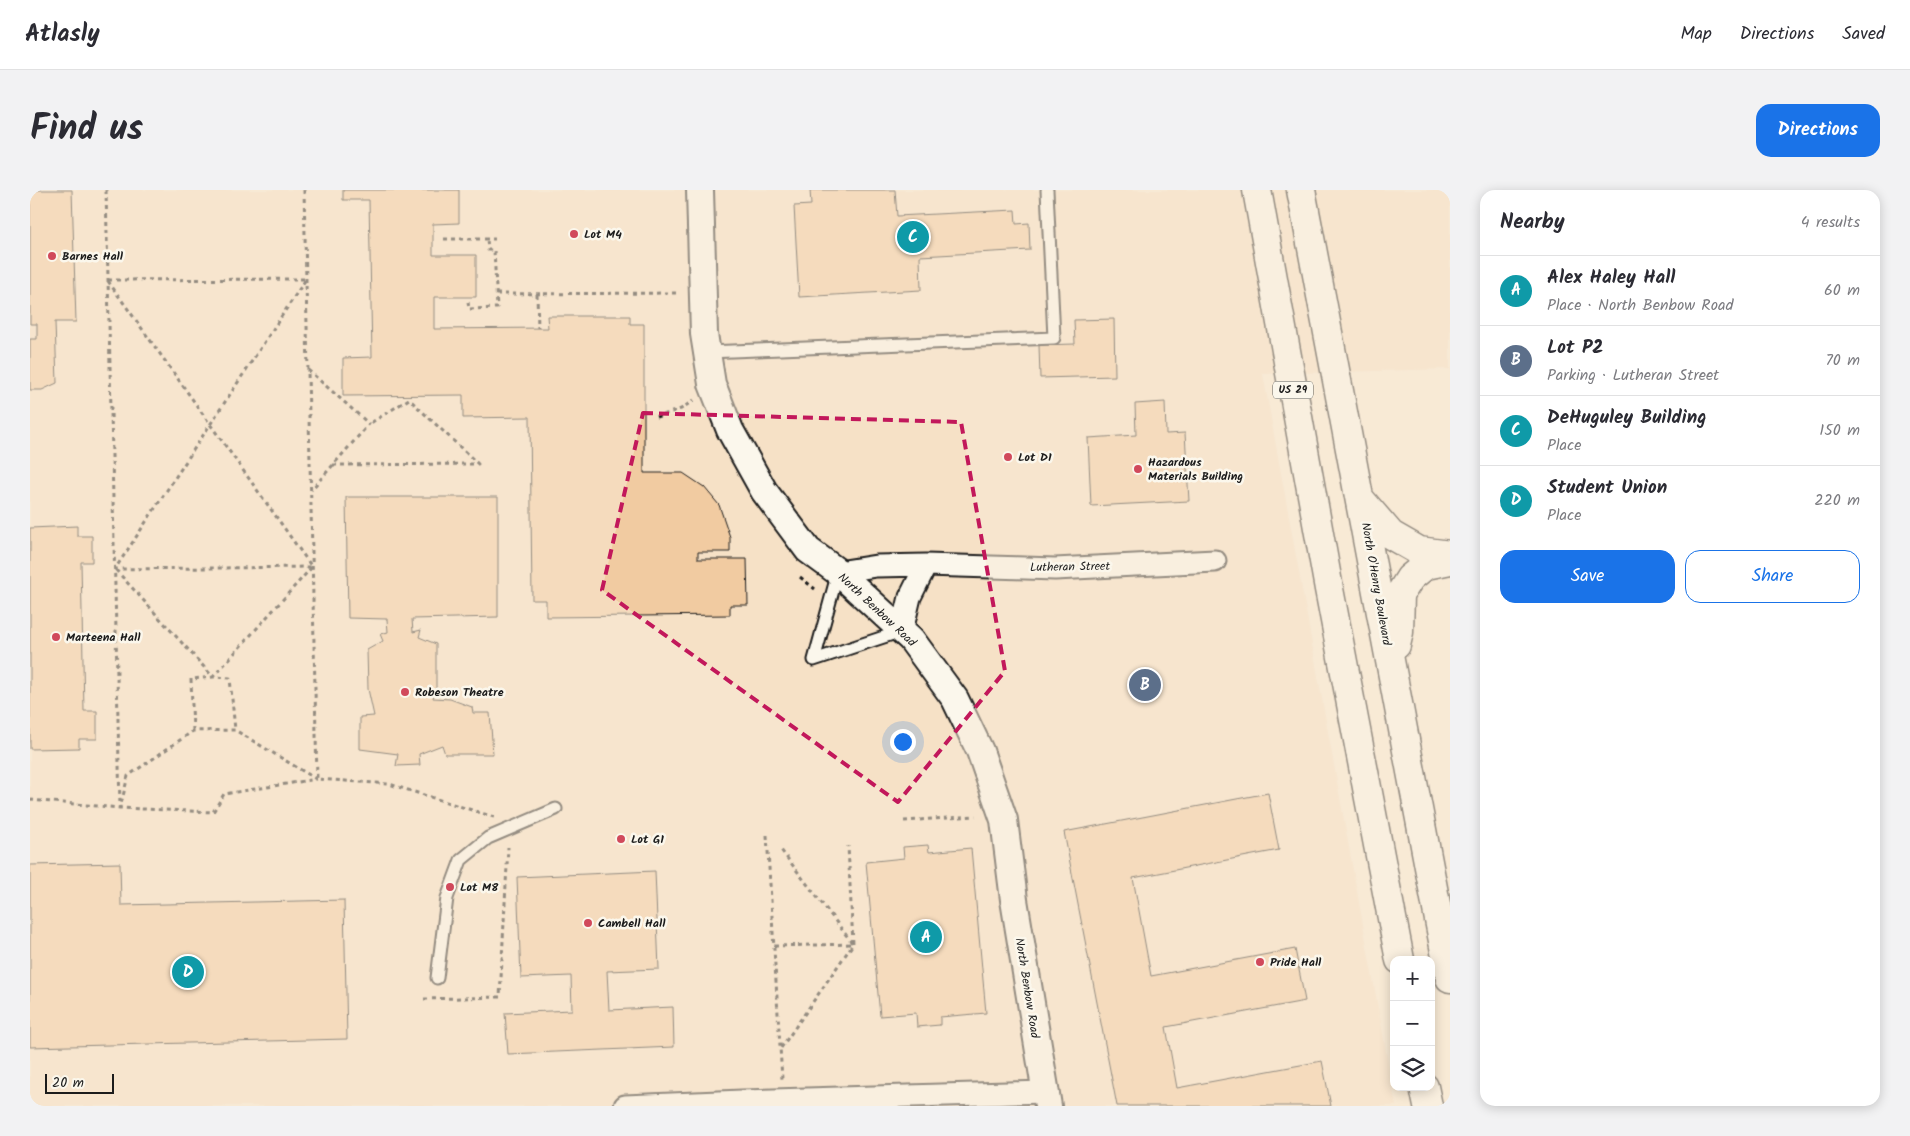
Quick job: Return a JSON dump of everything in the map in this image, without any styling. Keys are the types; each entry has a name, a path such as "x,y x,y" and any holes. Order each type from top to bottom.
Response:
{"highway":[{"name":"US 29","path":"1257,190 1329,589 1399,956"},
{"name":"North O'Henry Boulevard","path":"1301,190 1450,978"},
{"path":"1360,500 1391,535 1419,551 1450,554"},
{"path":"1391,671 1399,632 1400,594 1410,578 1426,565 1450,560"},
{"path":"1425,1091 1428,1106"}],"street":[{"name":"North Benbow Road","path":"700,190 704,334 712,384 730,430 764,491 808,550 838,572 911,639 955,699 980,751 1004,820 1014,900 1046,1099"},
{"path":"702,231 710,190"},
{"name":"Lutheran Street","path":"838,572 876,566 1055,569 1215,561"},
{"path":"902,631 910,597 926,566"},
{"path":"625,1106 762,1100 1046,1099"}],"lane":[{"path":"707,352 1054,338 1048,190"},
{"path":"838,572 814,660 902,631"},
{"path":"437,978 447,898 461,860 488,838 556,809"}],"path":[{"path":"106,190 120,808"},
{"path":"304,190 317,779"},
{"path":"444,239 495,240"},
{"path":"468,302 468,309 496,308 494,250 488,250 487,239"},
{"path":"108,280 306,279"},
{"path":"115,569 306,279"},
{"path":"108,280 312,567"},
{"path":"496,294 684,293"},
{"path":"537,294 538,328"},
{"path":"308,369 369,424"},
{"path":"656,417 681,409 696,398"},
{"path":"311,490 369,424 409,399 478,464 333,465"},
{"path":"115,569 312,567"},
{"path":"213,677 312,567"},
{"path":"115,569 213,677"},
{"path":"193,731 191,679 213,677 230,678 235,730"},
{"path":"120,808 128,776 193,731 235,730 317,779"},
{"path":"30,800 120,808 213,812 224,794 317,779 389,784 493,816 509,849 500,997 424,998"},
{"path":"904,821 980,816"},
{"path":"767,835 782,1083"},
{"path":"780,1049 853,944 848,846"},
{"path":"781,850 853,944"},
{"path":"774,946 853,944"}],"highlighted area":[{"path":"643,413 961,422 1005,671 898,802 602,590"}],"shaded area":[{"path":"30,190 1450,190 1450,369 1263,374 1390,1073 1390,1091 1393,1091 1396,1106 30,1106"}],"building":[{"name":"Barnes Hall","path":"30,190 72,190 76,322 55,322 57,383 42,390 30,390 30,339 37,339 37,324 30,324"},
{"path":"343,190 459,190 459,223 433,224 433,255 476,255 476,297 434,297 434,329 548,328 547,316 630,316 630,324 644,324 644,473 683,473 704,487 719,505 730,537 730,552 698,552 698,559 747,559 748,605 730,605 730,615 546,617 546,600 532,600 530,417 463,418 463,395 343,396 343,358 372,357 369,200 343,200"},
{"path":"810,190 895,190 897,216 1015,210 1016,224 1029,223 1030,250 920,256 921,290 799,297 794,206 811,205"},
{"path":"1114,319 1115,376 1040,378 1039,345 1075,344 1074,320"},
{"name":"Hazardous Materials Building","path":"1165,402 1166,434 1185,433 1189,501 1091,506 1088,438 1136,435 1135,404"},
{"path":"346,497 498,497 498,617 412,619 413,632 421,630 419,637 436,644 436,688 433,698 450,699 472,707 473,713 490,713 493,754 445,754 442,745 419,754 420,765 396,766 398,754 360,749 360,717 374,716 368,689 367,650 383,641 380,634 388,632 387,619 348,618"},
{"name":"Marteena Hall","path":"77,526 77,536 92,536 92,562 81,562 84,711 97,711 97,739 79,739 79,748 30,749 30,528"},
{"name":"Pride Hall","path":"1268,793 1279,850 1133,878 1151,976 1295,949 1305,1001 1166,1027 1177,1088 1322,1061 1331,1106 1117,1106 1064,832"},
{"path":"928,845 929,852 971,848 986,1013 940,1017 940,1025 917,1027 916,1013 880,1016 866,862 904,858 903,847"},
{"path":"120,863 121,905 344,900 347,1039 30,1047 30,865"},
{"name":"Cambell Hall","path":"655,871 659,969 607,971 609,1010 673,1007 674,1047 508,1054 505,1013 572,1010 571,976 521,978 517,877"}],"place":[{"name":"Lot M4","path":"574,234"},
{"name":"DeHuguley Building","path":"913,237"},
{"name":"Barnes Hall","path":"52,256"},
{"name":"Lot D1","path":"1008,457"},
{"name":"Hazardous Materials Building","path":"1138,469"},
{"name":"Marteena Hall","path":"56,637"},
{"name":"Lot P2","path":"1145,685"},
{"name":"Robeson Theatre","path":"405,692"},
{"name":"Lot G1","path":"621,839"},
{"name":"Lot M8","path":"450,887"},
{"name":"Cambell Hall","path":"588,923"},
{"name":"Alex Haley Hall","path":"926,937"},
{"name":"Pride Hall","path":"1260,962"},
{"name":"Student Union","path":"188,972"}]}
